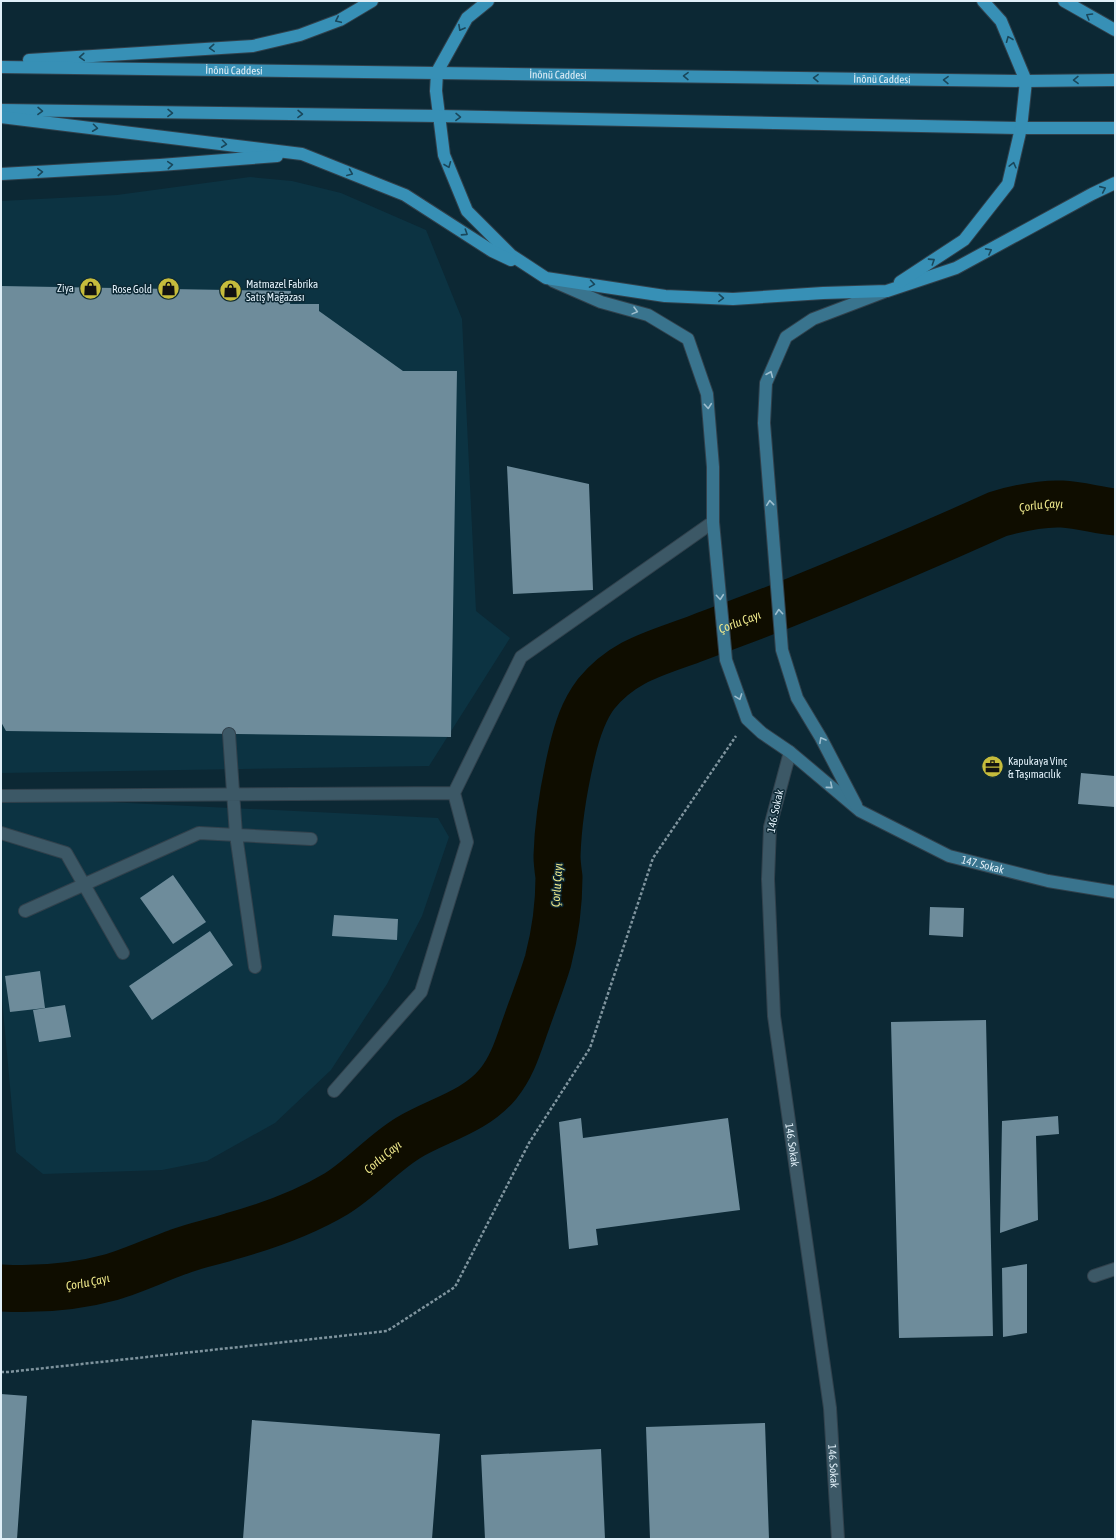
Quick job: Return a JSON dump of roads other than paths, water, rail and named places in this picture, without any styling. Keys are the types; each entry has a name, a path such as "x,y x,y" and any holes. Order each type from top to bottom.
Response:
{"main road":[{"path":"1,62 253,46 300,35 340,20 372,1"},
{"path":"488,1 467,18 437,72 436,91 444,155 467,211 511,255 546,278"},
{"path":"887,291 964,240 1008,184 1021,128 1026,81 1001,21 983,1"},
{"path":"1064,1 1115,30"},
{"name":"İnönü Caddesi","path":"1,67 1026,81 1115,80"},
{"path":"1,110 439,116 1021,128 1115,128"},
{"path":"1,117 302,154 405,195 492,251 546,278 672,296 733,299 823,293 887,291 956,268 1115,183"},
{"path":"1,174 160,166 302,154"}],"street":[{"path":"334,1091 421,992 467,842 454,793 521,658 713,522 713,467 707,394 688,339 648,315 601,302 546,278"},
{"path":"860,811 796,698 782,650 764,423 766,383 786,337 813,319 887,291"},
{"name":"147. Sokak","path":"713,522 726,660 747,719 762,733 790,752 860,811 949,856 1048,881 1115,892"},
{"path":"229,734 236,836 255,967"},
{"name":"146. Sokak","path":"790,752 770,827 768,879 774,1016 830,1408 838,1539"},
{"path":"1,796 454,793"},
{"path":"1,833 66,853 123,953"},
{"path":"25,911 199,833 311,839"},
{"path":"1094,1276 1115,1269"}],"waterway":[{"name":"Çorlu Çayı","path":"1,1288 29,1289 57,1287 112,1277 185,1250 286,1218 336,1194 355,1181 389,1151 408,1138 456,1115 489,1094 498,1084 512,1062 548,961 555,930 558,898 559,877 557,856 560,817 566,778 576,736 584,714 596,694 606,683 628,666 652,655 811,594 998,514 1030,506 1046,504 1075,505 1115,512"}],"place":[{"name":"Ziya","path":"90,288"},
{"name":"Rose Gold","path":"168,289"},
{"name":"Matmazel Fabrika Satış Mağazası","path":"231,290"},
{"name":"Kapukaya Vinç & Taşımacılık","path":"992,767"}]}
